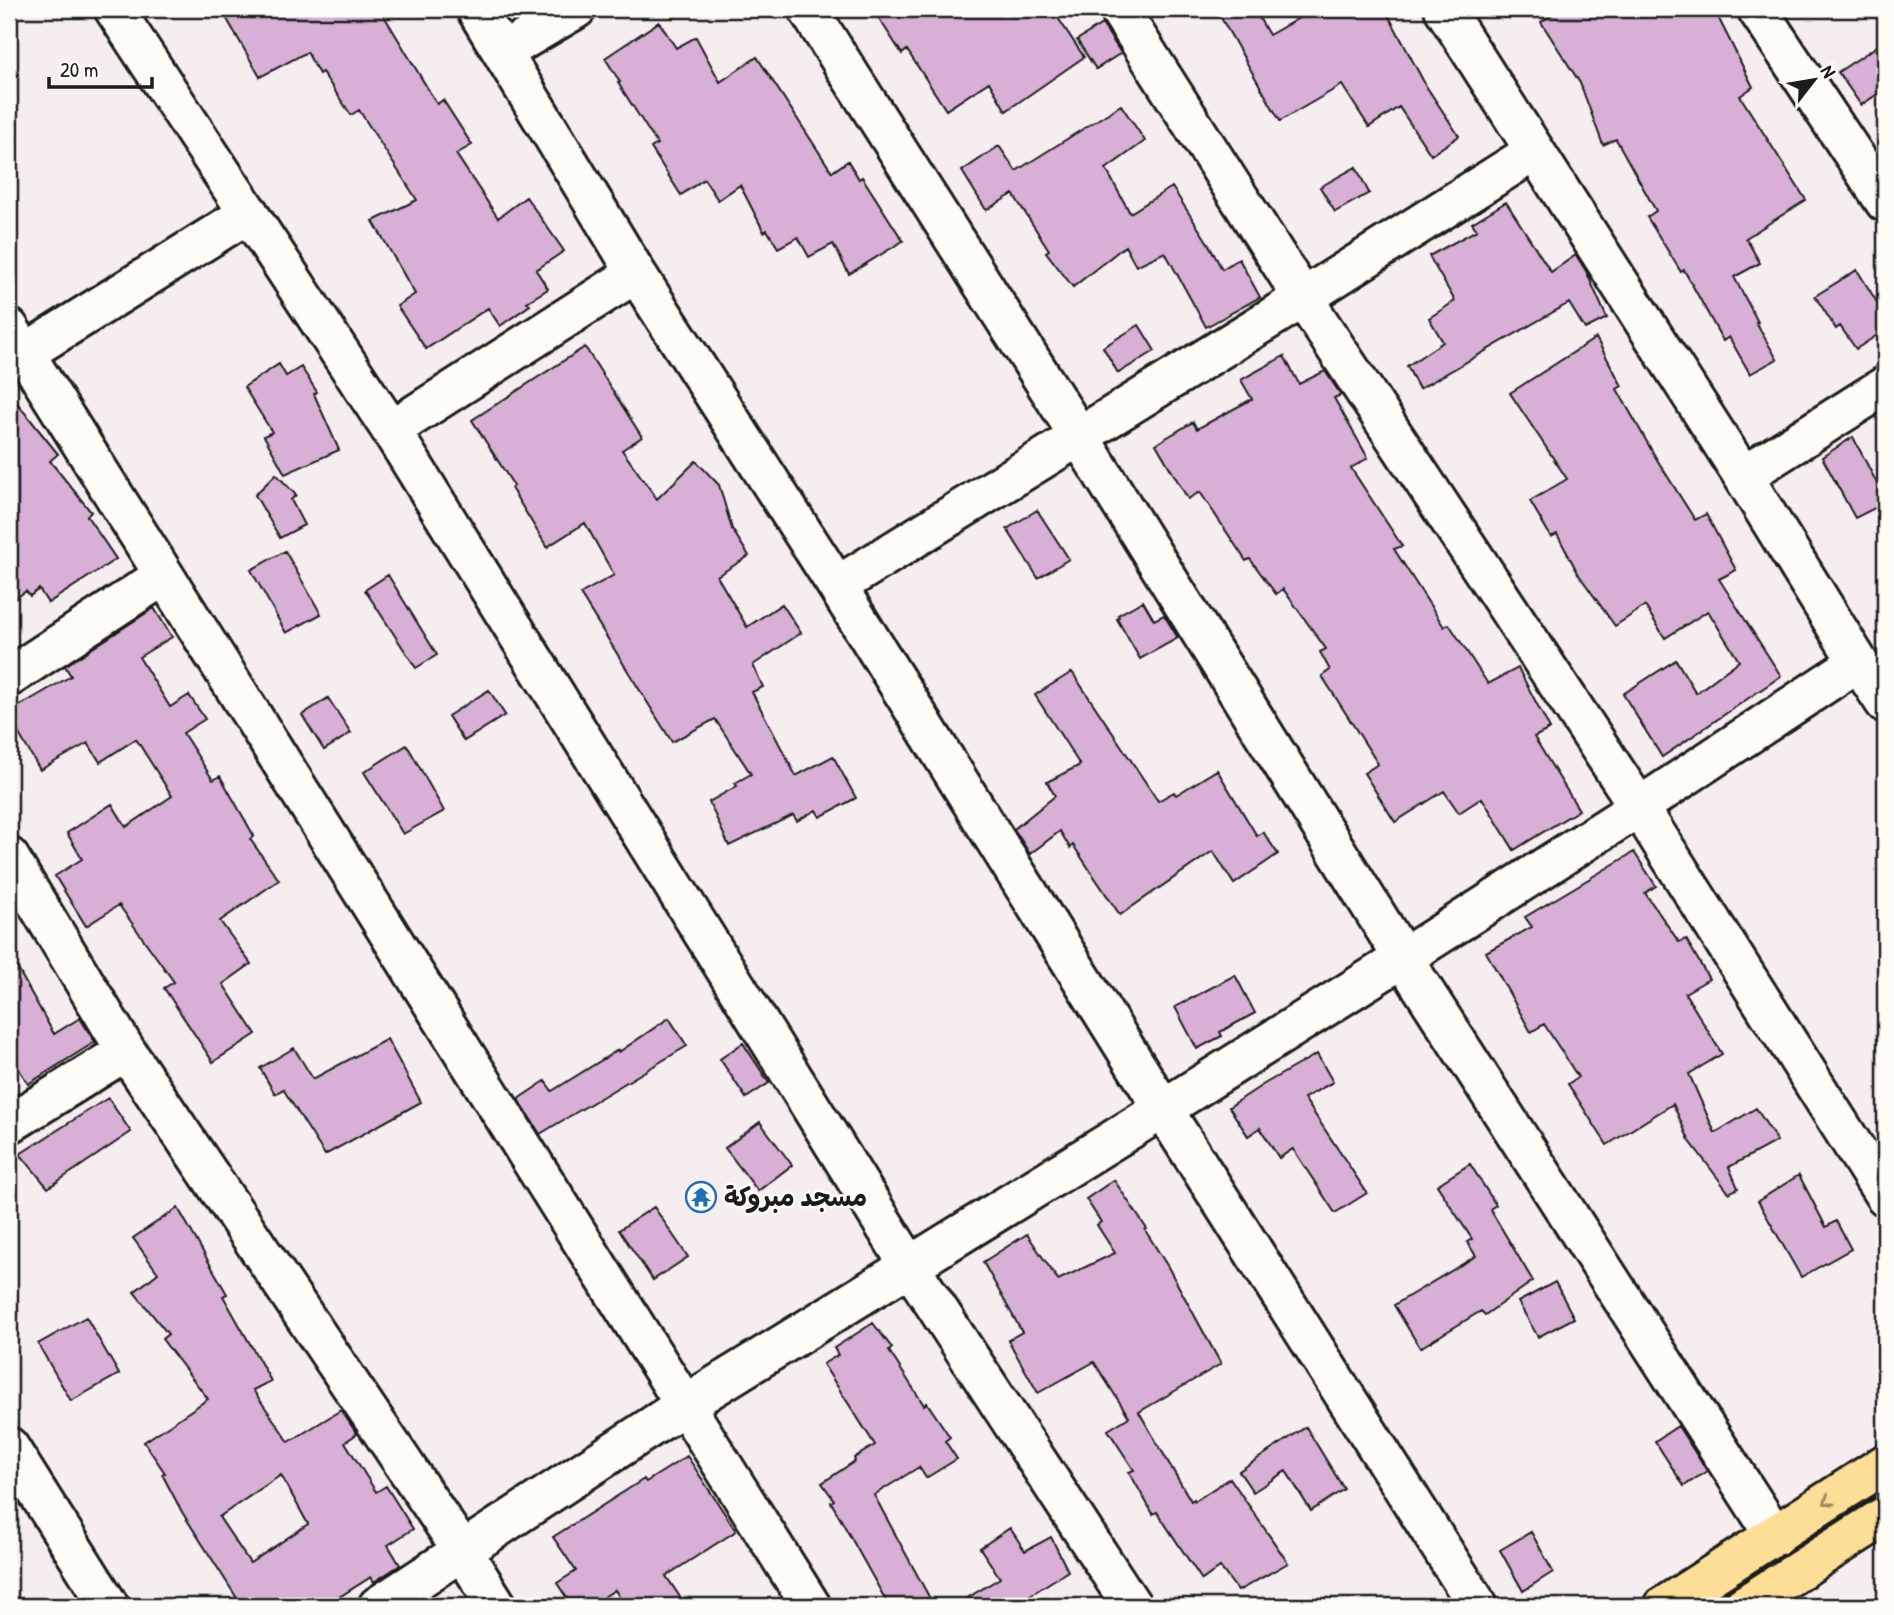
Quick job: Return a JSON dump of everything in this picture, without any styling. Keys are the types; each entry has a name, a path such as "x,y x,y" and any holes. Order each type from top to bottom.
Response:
{"main road":[{"path":"1664,1606 1885,1464"},
{"path":"1742,1606 1885,1516"}],"street":[{"path":"114,9 391,430 908,1265 1132,1606"},
{"path":"476,9 636,272 837,586 1163,1110 1478,1606"},
{"path":"503,52 576,9"},
{"path":"808,9 1079,436 1403,958 1775,1536"},
{"path":"1119,9 1303,298 1639,807 1885,1196"},
{"path":"1444,9 1885,703"},
{"path":"1757,9 1885,202"},
{"path":"837,586 1303,298 1535,150"},
{"path":"249,213 17,341 811,1606"},
{"path":"391,430 636,272"},
{"path":"1743,476 1885,386"},
{"path":"9,677 163,576"},
{"path":"378,1606 683,1406 1163,1110 1403,958 1639,807 1858,662"},
{"path":"9,857 126,1051 497,1606"},
{"path":"9,1124 126,1051"},
{"path":"9,1447 109,1606"}],"building":[{"path":"243,9 380,9 437,104 443,100 472,145 456,154 498,218 526,197 564,251 536,270 548,289 527,302 530,305 500,326 488,308 426,349 397,306 415,294 373,221 417,200 359,110 351,115 322,72 319,74 307,52 260,77 227,19"},
{"path":"873,9 1052,9 1084,57 1006,111 989,82 946,110 907,50 902,54"},
{"path":"1216,9 1254,9 1269,35 1315,9 1385,9 1426,86 1459,136 1431,155 1399,107 1369,127 1342,85 1280,121"},
{"path":"1561,9 1714,9 1753,87 1740,96 1806,200 1746,238 1760,263 1734,277 1777,359 1750,374 1729,337 1723,341 1684,270 1681,272 1647,217 1656,211 1616,139 1603,145 1580,83 1541,22"},
{"path":"659,22 676,48 696,37 720,82 757,57 832,172 848,161 859,179 862,177 903,241 849,274 833,244 809,257 798,237 778,248 767,230 764,232 740,185 718,200 704,179 681,195 651,148 657,144 605,58"},
{"path":"1102,24 1121,53 1096,69 1077,40"},
{"path":"1885,41 1885,89 1861,105 1838,72"},
{"path":"1121,105 1145,141 1106,169 1130,213 1172,187 1222,269 1239,259 1260,297 1206,327 1165,252 1136,266 1125,246 1073,287 1046,252 1049,250 1013,194 986,210 962,171 999,146 1016,171"},
{"path":"1356,167 1369,193 1335,212 1320,187"},
{"path":"1506,202 1551,272 1576,255 1607,318 1585,329 1569,303 1419,389 1407,366 1443,342 1429,318 1455,301 1429,256 1477,230 1472,223"},
{"path":"1857,270 1885,315 1885,330 1856,349 1840,326 1836,329 1815,296"},
{"path":"1139,325 1155,351 1118,373 1103,347"},
{"path":"1596,338 1622,386 1617,389 1656,458 1695,520 1706,514 1736,570 1719,579 1781,676 1662,757 1623,694 1676,660 1696,693 1739,661 1708,611 1665,638 1645,606 1615,626 1579,575 1557,534 1551,537 1530,501 1567,479 1510,393"},
{"path":"585,347 642,437 622,450 657,499 696,461 719,485 732,529 749,556 717,576 747,627 782,604 801,633 753,665 763,687 752,692 796,776 833,756 856,798 820,817 816,810 797,821 793,815 729,846 709,802 737,786 735,783 751,774 715,719 672,742 580,594 614,575 585,523 547,547 511,488 514,486 472,420"},
{"path":"1284,356 1299,384 1325,371 1341,395 1334,398 1368,458 1351,468 1402,546 1394,549 1444,627 1449,624 1488,684 1518,668 1550,729 1534,737 1579,810 1514,850 1482,798 1459,813 1444,791 1395,822 1364,773 1378,764 1322,676 1330,670 1320,652 1326,649 1283,589 1276,594 1250,559 1246,561 1200,492 1188,499 1156,444 1193,422 1197,429 1252,399 1241,380"},
{"path":"279,364 286,376 301,367 317,392 314,394 339,450 285,474 264,436 272,432 244,387"},
{"path":"9,393 58,454 50,461 91,512 87,516 116,559 48,603 39,589 30,596 26,591 9,603"},
{"path":"1853,437 1885,499 1885,503 1855,518 1822,457"},
{"path":"276,474 296,495 291,500 304,525 280,538 255,495"},
{"path":"1037,510 1069,559 1038,578 1007,529"},
{"path":"285,551 321,614 286,633 251,570"},
{"path":"388,575 437,655 416,668 365,590"},
{"path":"1143,601 1154,620 1164,615 1178,638 1140,659 1117,619 1118,615"},
{"path":"154,608 172,637 139,657 170,707 189,695 205,719 183,733 213,780 220,776 254,836 250,839 279,880 220,921 251,964 223,984 256,1034 213,1062 164,988 174,982 119,905 86,926 55,876 82,859 67,833 112,804 126,827 172,796 136,739 100,762 88,743 40,770 9,717 9,712 71,676 65,666"},
{"path":"1072,672 1158,801 1174,792 1176,795 1217,770 1257,836 1263,832 1278,854 1234,884 1213,851 1120,915 1073,845 1070,848 1060,831 1030,854 1014,829 1055,796 1047,782 1080,765 1035,695"},
{"path":"489,690 505,715 464,741 448,716"},
{"path":"328,698 351,733 324,750 302,715"},
{"path":"407,745 444,811 403,834 364,772"},
{"path":"1634,852 1656,886 1645,893 1679,942 1686,939 1709,979 1685,993 1722,1054 1689,1074 1715,1133 1756,1108 1777,1141 1729,1167 1738,1188 1729,1193 1689,1140 1673,1104 1607,1145 1568,1084 1578,1077 1544,1024 1531,1032 1486,952 1532,927 1525,917"},
{"path":"9,953 54,1034 80,1018 95,1042 28,1084 9,1052"},
{"path":"1235,975 1255,1013 1220,1032 1222,1036 1197,1049 1175,1007"},
{"path":"669,1018 687,1046 540,1134 518,1099 545,1081 552,1091 618,1050 619,1052"},
{"path":"387,1039 421,1102 325,1155 283,1089 275,1094 260,1068 294,1048 313,1079"},
{"path":"743,1043 769,1083 746,1098 720,1059"},
{"path":"1317,1054 1333,1082 1304,1098 1367,1193 1335,1213 1293,1149 1279,1158 1260,1128 1248,1136 1229,1107"},
{"path":"108,1098 131,1132 48,1188 20,1154"},
{"path":"760,1122 792,1165 758,1191 725,1148"},
{"path":"1470,1164 1496,1205 1490,1209 1533,1281 1485,1315 1481,1311 1420,1348 1394,1305 1476,1256 1467,1242 1472,1239 1437,1185"},
{"path":"1799,1175 1826,1227 1836,1221 1851,1249 1801,1277 1758,1201"},
{"path":"1114,1180 1147,1229 1145,1230 1221,1364 1139,1412 1191,1501 1230,1478 1288,1563 1238,1591 1220,1567 1202,1580 1157,1512 1153,1514 1129,1472 1134,1470 1108,1430 1129,1417 1094,1362 1038,1393 1008,1340 1022,1332 983,1262 1027,1234 1058,1280 1115,1253 1097,1225 1101,1222 1086,1199"},
{"path":"654,1207 688,1257 653,1280 619,1230"},
{"path":"178,1208 227,1294 223,1296 271,1381 253,1390 289,1442 341,1410 357,1434 345,1442 376,1492 386,1486 413,1529 388,1545 400,1565 374,1582 371,1577 325,1606 242,1606 182,1512 162,1474 165,1473 144,1442 208,1399 162,1339 168,1334 134,1292 158,1273 133,1238","holes":["281,1475 308,1524 250,1563 219,1517"]},
{"path":"1555,1282 1574,1318 1538,1337 1518,1302"},
{"path":"86,1317 119,1374 71,1401 38,1344"},
{"path":"873,1323 892,1348 889,1351 924,1405 927,1403 950,1437 945,1441 957,1459 926,1478 919,1467 874,1495 934,1606 889,1606 831,1502 834,1500 822,1483 875,1445 823,1364 838,1355 834,1348"},
{"path":"1678,1426 1707,1471 1684,1486 1655,1441"},
{"path":"1306,1427 1344,1489 1311,1511 1286,1471 1253,1492 1239,1471"},
{"path":"687,1456 736,1531 666,1576 686,1606 625,1606 615,1590 590,1606 572,1606 557,1583 576,1571 553,1537 644,1479 646,1482"},
{"path":"1010,1528 1025,1551 1051,1537 1068,1571 1013,1606 954,1606 1000,1578 980,1548"},
{"path":"1531,1532 1553,1572 1523,1591 1500,1550"}],"place":[{"name":"مسجد مبروكة","path":"701,1197"}]}
